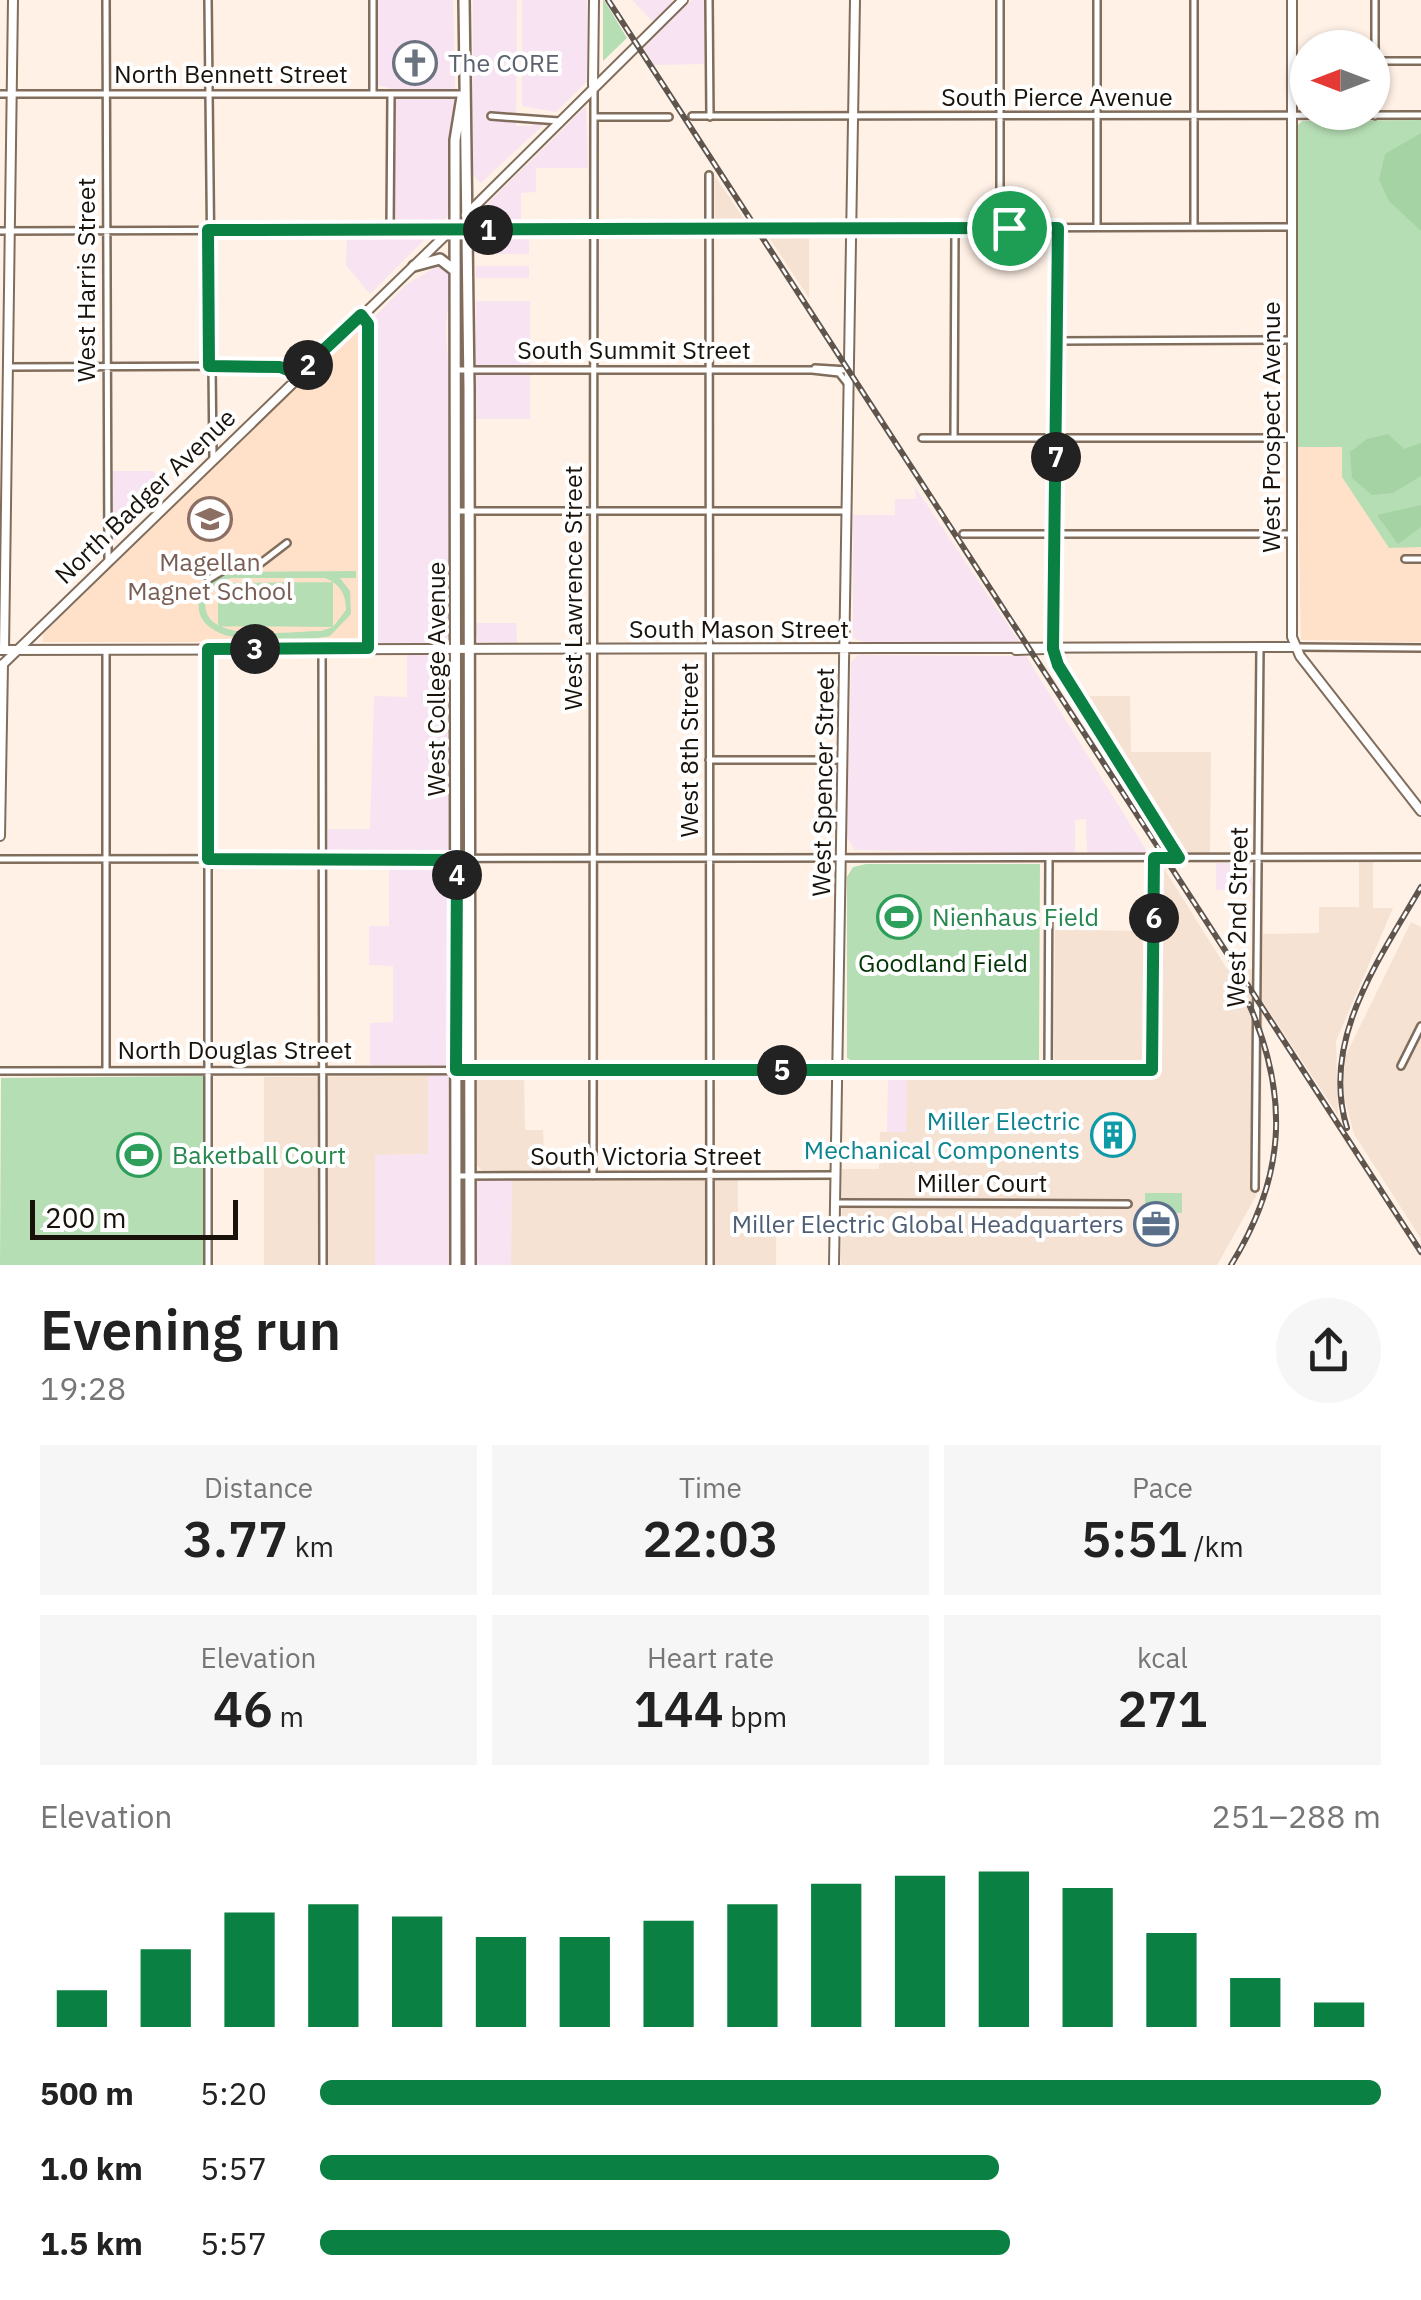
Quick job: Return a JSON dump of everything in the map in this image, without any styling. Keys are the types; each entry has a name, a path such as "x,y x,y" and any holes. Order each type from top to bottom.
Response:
{"main road":[{"path":"0,836 4,378 8,367 5,231 14,0"},
{"name":"West College Avenue","path":"464,0 470,510 463,649 463,860 470,1070 470,1265"},
{"name":"West Lawrence Street","path":"594,0 594,87"},
{"name":"North Badger Avenue","path":"1,666 298,374 454,229 683,0"},
{"name":"West Spencer Street","path":"834,1265 854,0"},
{"name":"West Prospect Avenue","path":"1292,0 1292,30"},
{"name":"West College Avenue","path":"463,94 454,140 456,510 463,649"},
{"name":"West Prospect Avenue","path":"1292,130 1291,534 1296,647"},
{"path":"414,266 440,260 454,270"},
{"path":"1296,647 1421,811"},
{"name":"South Mason Street","path":"2,650 846,648 1020,653 1049,649 1296,647"},
{"name":"West College Avenue","path":"456,1265 456,1070 463,860"},
{"path":"457,1205 470,1226"}],"street":[{"name":"West Harris Street","path":"106,0 108,560"},
{"path":"208,0 212,458"},
{"path":"373,0 373,94"},
{"path":"709,0 710,116"},
{"path":"1000,0 1000,228"},
{"path":"1097,0 1097,228"},
{"path":"1194,0 1194,228"},
{"path":"1376,0 1376,30"},
{"path":"1390,61 1421,60"},
{"name":"West Lawrence Street","path":"593,1176 594,87"},
{"name":"North Bennett Street","path":"0,94 463,94"},
{"path":"390,230 391,94"},
{"path":"491,116 558,121"},
{"name":"South Pierce Avenue","path":"692,116 1290,116"},
{"name":"South Pierce Avenue","path":"1390,116 1421,116"},
{"path":"594,117 668,117"},
{"name":"West 8th Street","path":"709,175 710,1265"},
{"path":"954,438 956,228"},
{"path":"1058,228 1055,534 1049,649 1179,858"},
{"path":"5,231 1291,228"},
{"path":"361,315 368,324 368,648"},
{"path":"1057,341 1291,340"},
{"name":"South Summit Street","path":"812,370 835,366 848,370"},
{"path":"8,367 280,367 298,374"},
{"name":"South Summit Street","path":"455,370 812,370 839,373 848,386"},
{"path":"922,438 1291,438"},
{"path":"456,510 847,510"},
{"path":"963,534 1291,534"},
{"path":"204,574 209,579 224,570 252,570 287,543"},
{"path":"1404,559 1421,559"},
{"name":"West 2nd Street","path":"1255,1188 1260,647"},
{"name":"South Mason Street","path":"1296,647 1421,648"},
{"path":"322,648 324,1265"},
{"path":"208,649 208,1265"},
{"path":"106,650 106,1070"},
{"path":"709,760 844,760"},
{"path":"0,859 1421,857"},
{"path":"1048,1070 1049,858"},
{"name":"North Douglas Street","path":"0,1071 1152,1070 1154,858"},
{"path":"1402,1066 1421,1026"},
{"name":"South Victoria Street","path":"457,1176 836,1175"},
{"name":"Miller Court","path":"835,1203 1128,1204"}],"shaded area":[{"path":"378,0 453,0 455,83 449,215 370,294 346,265 347,234 392,233 392,89 378,85"},
{"path":"473,0 517,0 516,126 531,126 537,121 543,125 481,183 472,174"},
{"path":"522,0 587,0 587,81 556,112 522,106"},
{"path":"632,0 671,0 680,10 692,0 704,0 704,64 654,65 644,48 661,30"},
{"path":"586,106 588,168 536,168 536,192 521,193 521,233 529,234 529,254 476,254 478,213"},
{"path":"714,175 747,223 715,221"},
{"path":"766,233 809,233 809,298"},
{"path":"441,264 448,271 450,282 446,330 452,426 452,635 436,643 379,643 375,638 374,317 407,284"},
{"path":"476,266 529,266 529,278 476,278"},
{"path":"476,301 530,301 530,419 474,419"},
{"path":"359,331 359,642 43,642 43,634 352,332"},
{"path":"1297,447 1342,447 1389,547 1421,547 1421,642 1301,640"},
{"path":"111,471 153,471 169,490 115,541 111,534"},
{"path":"915,487 1020,643 863,642 853,638 853,515 895,515 895,499 916,499"},
{"path":"474,623 516,623 517,643 478,642"},
{"path":"407,654 443,654 452,661 452,1265 375,1265 375,1155 428,1154 428,1065 370,1065 370,1023 393,1022 393,966 369,965 369,926 389,926 389,855 330,854 328,850 328,829 370,829 374,696 407,697"},
{"path":"859,655 1026,656 1148,853 1087,853 1086,819 1075,820 1075,853 855,850 847,837 851,662"},
{"path":"1079,696 1130,696 1131,752 1211,752 1210,853 1178,852"},
{"path":"1359,862 1373,862 1373,908 1393,908 1336,1041 1338,1115 1263,1002 1260,1189 1217,1265 841,1265 842,1169 879,1169 880,1132 906,1132 907,1075 1054,1075 1055,930 1158,931 1159,868 1165,870 1227,969 1262,969 1263,934 1319,933 1319,907 1359,907"},
{"path":"1216,863 1250,863 1253,890 1216,890"},
{"path":"1411,922 1421,927 1421,1239 1354,1134 1343,1093 1345,1057"},
{"path":"482,1075 524,1075 525,1130 543,1130 544,1149 561,1149 561,1180 738,1180 738,1222 776,1221 776,1265 511,1265 512,1171 482,1170 474,1163 474,1089 475,1079"},
{"path":"888,1075 907,1075 906,1132 887,1132"},
{"path":"428,1076 428,1154 375,1155 375,1265 264,1265 264,1077"},
{"path":"480,1180 512,1180 511,1265 474,1265 474,1185"}],"green space":[{"path":"603,0 627,38 603,61"},
{"path":"1390,120 1421,120 1421,547 1389,548 1342,477 1342,447 1297,447 1297,130 1390,130"},
{"path":"1421,133 1421,231 1389,201 1379,180 1385,154"},
{"path":"1388,434 1404,449 1421,443 1421,476 1393,493 1372,495 1352,478 1350,452 1367,439"},
{"path":"1421,505 1421,527 1398,544 1377,515"},
{"path":"356,571 356,578 340,578 350,591 351,614 330,636 313,639 267,641 221,633 206,623 199,608 203,587 211,579 232,572","holes":["231,578 325,578 341,590 346,610 333,627 321,631 256,633 218,626 206,610 206,598 218,582"]},
{"path":"333,582 333,627 221,626 218,583"},
{"name":"Goodland Field","path":"1040,864 1039,1061 855,1063 847,1058 847,877 853,867"},
{"path":"204,1076 203,1265 0,1265 1,1078"},
{"path":"1145,1193 1182,1193 1182,1213 1145,1213"}],"railway":[{"path":"608,0 1421,1252"},
{"path":"1347,1128 1341,1095 1341,1063 1347,1032 1372,972 1421,887"},
{"path":"1231,1265 1262,1201 1276,1137 1271,1072 1249,1004"}],"place":[{"name":"The CORE","path":"415,63"},
{"name":"Magellan Magnet School","path":"210,519"},
{"name":"Nienhaus Field","path":"899,917"},
{"name":"Miller Electric Mechanical Components","path":"1113,1135"},
{"name":"Baketball Court","path":"139,1155"},
{"name":"Miller Electric Global Headquarters","path":"1156,1224"}],"route":[{"path":"1009,228 1058,228 1055,657 1179,858 1154,858 1152,1070 456,1070 457,860 208,859 208,649 368,648 368,324 361,315 298,374 291,368 280,367 209,366 208,230 1009,228"}]}
